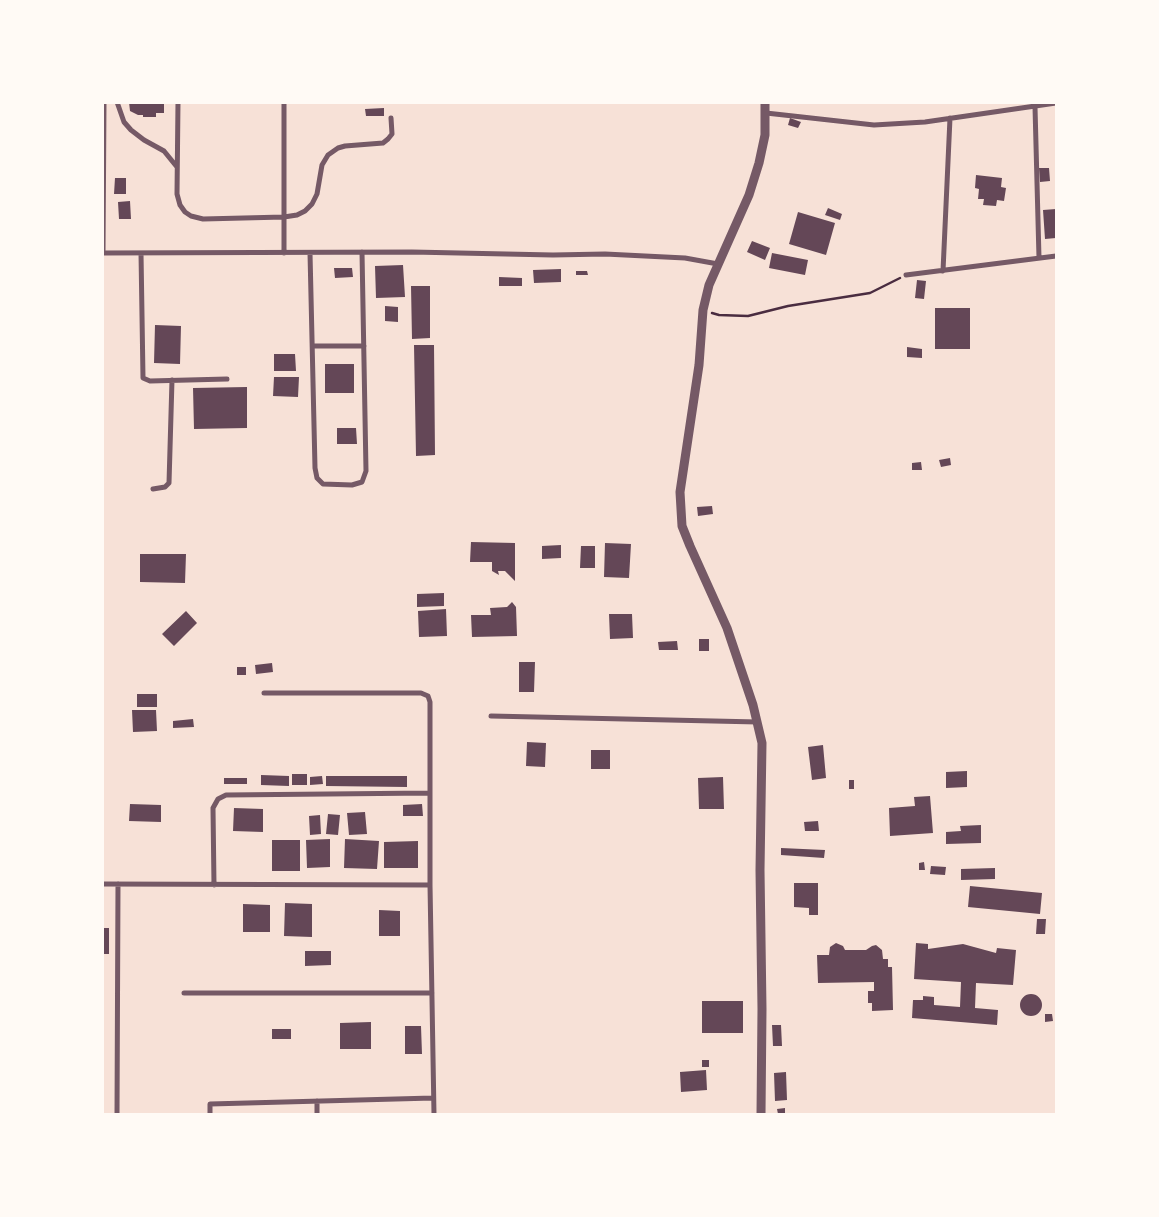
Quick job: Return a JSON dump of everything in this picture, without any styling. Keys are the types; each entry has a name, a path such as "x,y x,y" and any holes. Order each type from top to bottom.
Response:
{"street":[{"path":"104,102 103,253 451,252 553,255 605,254 685,258 718,264"},
{"path":"118,102 124,122 131,130 164,151 177,168"},
{"path":"178,102 177,194 180,205 185,212 192,216 203,218 284,217 297,215 312,204 317,194 322,166 328,155 338,148 345,146 382,143 388,140 392,134 391,118"},
{"path":"284,102 284,253"},
{"path":"761,1114 760,870 762,743 758,722 726,628 682,526 680,492 709,285 729,242 759,163 765,135 765,102"},
{"path":"766,113 874,125 925,122 1056,103"},
{"path":"1035,106 1039,258"},
{"path":"943,271 950,118"},
{"path":"310,253 315,468 317,478 323,484 352,484 362,482 366,471 362,252"},
{"path":"142,253 143,378 150,381 227,378"},
{"path":"906,275 1056,256"},
{"path":"313,346 364,346"},
{"path":"153,489 165,487 169,483 172,380"},
{"path":"264,693 410,692 428,696 430,702 430,885 434,1114"},
{"path":"491,716 758,722"},
{"path":"214,884 213,808 218,799 226,795 430,793"},
{"path":"102,884 430,885"},
{"path":"116,1114 118,884"},
{"path":"184,993 432,993"},
{"path":"210,1114 210,1104 433,1098"},
{"path":"317,1101 317,1114"}],"path":[{"path":"704,310 719,316 748,316 788,306 870,293 906,275"}],"building":[{"path":"129,102 164,102 164,113 156,113 156,117 143,117 143,115 130,111"},
{"path":"384,108 384,116 366,116 365,109"},
{"path":"790,118 801,122 798,128 788,125"},
{"path":"1039,168 1049,168 1050,181 1040,182"},
{"path":"976,175 1002,178 1001,187 1006,188 1004,201 997,200 996,206 983,205 984,199 978,199 979,189 975,188"},
{"path":"115,178 126,178 126,194 114,194"},
{"path":"130,201 131,219 119,219 118,202"},
{"path":"828,208 842,214 840,220 825,215"},
{"path":"1056,209 1056,238 1045,239 1043,210"},
{"path":"798,212 835,223 826,255 789,244"},
{"path":"752,241 770,248 765,260 747,252"},
{"path":"772,253 808,260 805,275 769,268"},
{"path":"403,265 405,297 376,298 375,266"},
{"path":"334,268 352,268 353,277 335,278"},
{"path":"561,269 561,282 534,283 533,270"},
{"path":"576,271 587,271 588,275 576,275"},
{"path":"499,277 522,278 522,286 499,286"},
{"path":"917,280 926,281 924,299 915,298"},
{"path":"411,286 430,286 430,338 412,339"},
{"path":"385,306 398,307 398,322 385,321"},
{"path":"935,308 970,308 970,349 935,349"},
{"path":"155,325 181,326 180,364 154,363"},
{"path":"414,345 434,345 435,455 416,456"},
{"path":"907,347 922,349 922,358 907,357"},
{"path":"274,354 295,354 296,371 274,371"},
{"path":"325,364 354,364 354,393 325,393"},
{"path":"274,377 299,377 298,397 273,396"},
{"path":"247,387 247,428 194,429 193,388"},
{"path":"337,428 356,428 357,444 337,444"},
{"path":"950,458 951,465 941,467 939,460"},
{"path":"921,462 922,470 912,470 912,463"},
{"path":"712,506 713,514 698,516 697,507"},
{"path":"471,542 515,543 515,581 505,571 498,571 499,575 492,571 492,562 470,562"},
{"path":"605,543 631,544 629,578 604,577"},
{"path":"561,545 561,558 542,559 542,546"},
{"path":"581,546 595,546 595,568 580,568"},
{"path":"140,554 186,554 185,583 140,582"},
{"path":"444,593 444,606 417,607 417,594"},
{"path":"512,602 516,607 517,636 472,637 471,615 491,615 490,608 507,607"},
{"path":"446,609 447,636 419,637 418,611"},
{"path":"186,611 197,623 174,646 162,634"},
{"path":"609,614 632,614 633,638 610,639"},
{"path":"699,639 709,639 709,651 699,651"},
{"path":"677,641 678,650 659,650 658,642"},
{"path":"519,662 535,662 534,692 519,692"},
{"path":"272,663 273,672 256,674 255,665"},
{"path":"237,667 246,667 246,675 237,675"},
{"path":"137,694 157,694 157,707 137,707"},
{"path":"132,710 156,710 157,731 133,732"},
{"path":"193,719 194,727 173,728 173,721"},
{"path":"527,742 546,743 545,767 526,766"},
{"path":"823,745 826,778 812,780 808,747"},
{"path":"591,750 610,750 610,769 591,769"},
{"path":"967,771 967,787 946,788 946,772"},
{"path":"292,774 307,774 307,785 292,785"},
{"path":"261,775 289,776 289,786 261,785"},
{"path":"322,776 323,784 310,785 310,777"},
{"path":"326,776 407,776 407,787 326,786"},
{"path":"723,777 724,809 699,809 698,778"},
{"path":"224,778 247,778 247,784 224,784"},
{"path":"849,780 854,780 854,789 849,789"},
{"path":"930,796 933,833 890,836 889,808 915,806 914,797"},
{"path":"130,804 161,805 161,822 129,821"},
{"path":"422,804 423,816 403,816 403,805"},
{"path":"234,808 263,809 263,832 233,831"},
{"path":"365,812 367,834 349,835 347,813"},
{"path":"328,814 340,815 338,835 326,834"},
{"path":"320,815 321,834 310,835 309,816"},
{"path":"818,821 819,831 805,831 804,822"},
{"path":"981,825 981,843 946,844 946,832 961,831 960,826"},
{"path":"330,839 330,867 307,868 306,840"},
{"path":"345,839 379,841 377,869 344,868"},
{"path":"272,840 300,840 300,871 272,871"},
{"path":"418,841 418,868 384,868 384,842"},
{"path":"781,848 825,850 824,858 781,855"},
{"path":"924,862 925,870 919,870 919,863"},
{"path":"931,866 946,867 945,875 930,874"},
{"path":"995,868 995,879 961,880 961,869"},
{"path":"794,883 818,883 818,915 809,915 809,908 794,907"},
{"path":"970,886 1042,893 1040,914 968,907"},
{"path":"285,903 312,904 312,937 284,936"},
{"path":"243,904 270,905 270,932 243,932"},
{"path":"379,910 400,911 400,936 379,936"},
{"path":"1037,919 1046,919 1045,934 1036,934"},
{"path":"102,928 109,928 109,954 102,954"},
{"path":"836,943 843,946 845,950 866,950 876,945 882,950 883,959 888,959 888,967 892,967 893,1010 872,1011 872,1003 868,1003 868,991 874,991 874,982 818,983 817,955 829,955 830,947"},
{"path":"916,943 928,944 928,949 963,944 996,953 997,948 1016,950 1013,985 976,983 975,1008 998,1010 997,1025 912,1018 913,1000 923,1000 923,996 934,997 934,1005 960,1007 961,982 914,979"},
{"path":"305,951 331,951 331,965 305,966"},
{"path":"1031,994 1039,997 1042,1005 1039,1013 1031,1016 1023,1013 1020,1005 1023,997"},
{"path":"702,1001 743,1001 743,1033 702,1033"},
{"path":"1045,1014 1052,1014 1053,1021 1045,1022"},
{"path":"371,1022 371,1049 340,1049 340,1023"},
{"path":"772,1025 781,1025 782,1046 773,1046"},
{"path":"405,1026 421,1026 422,1054 405,1054"},
{"path":"272,1029 291,1029 291,1039 272,1039"},
{"path":"702,1060 709,1060 709,1067 702,1067"},
{"path":"706,1070 707,1090 681,1092 680,1072"},
{"path":"786,1072 787,1100 775,1101 774,1073"},
{"path":"785,1108 785,1114 778,1114 777,1109"}]}
